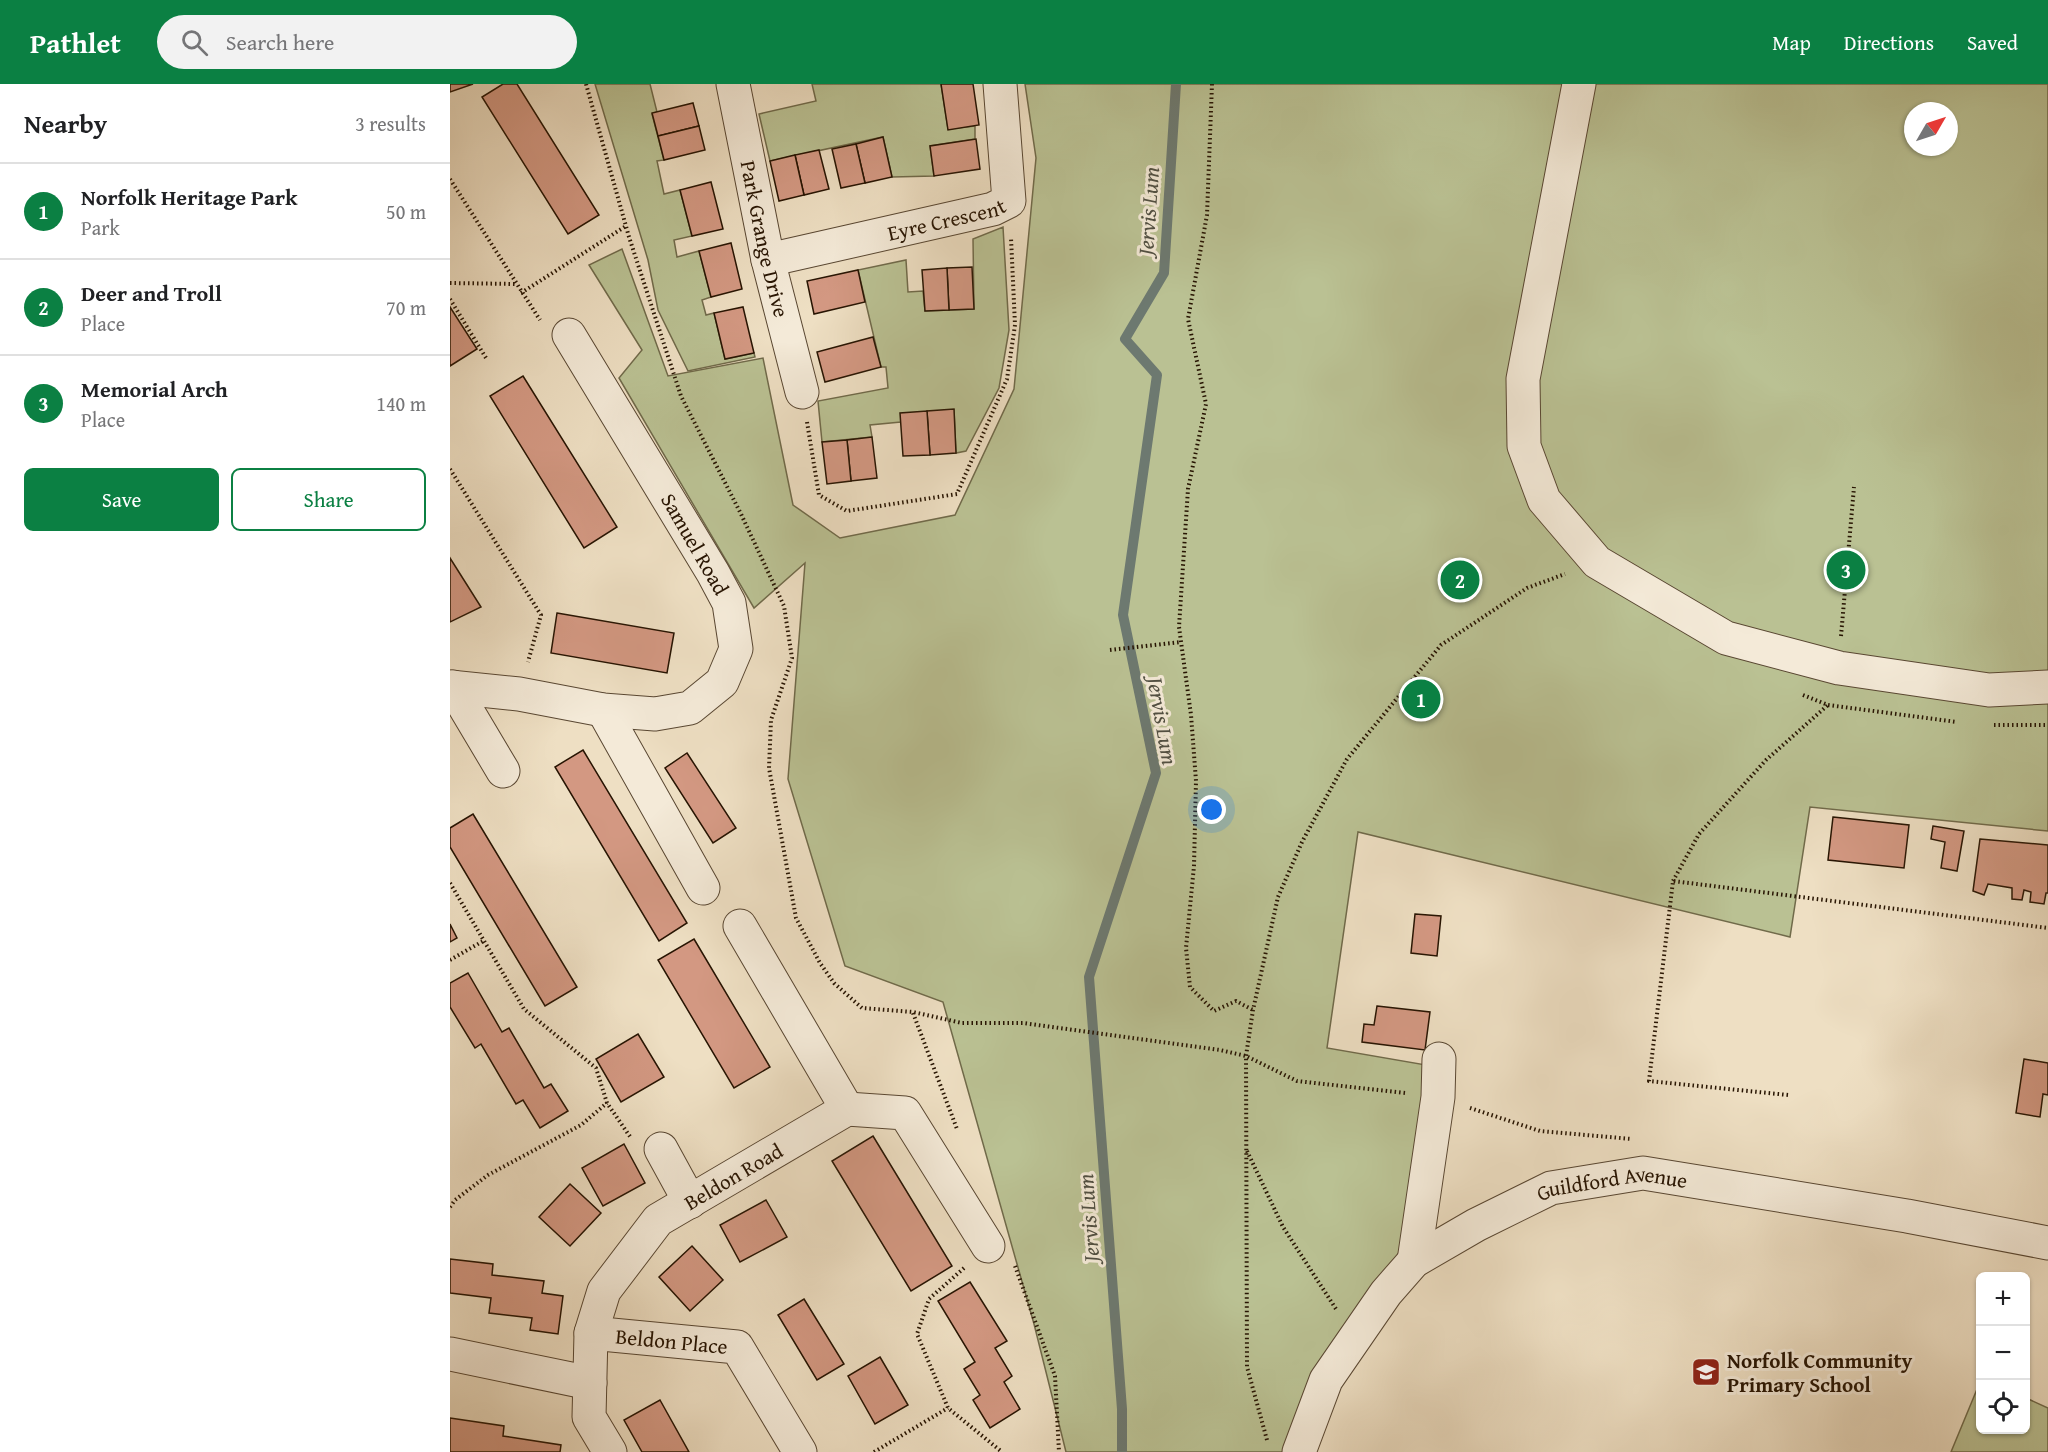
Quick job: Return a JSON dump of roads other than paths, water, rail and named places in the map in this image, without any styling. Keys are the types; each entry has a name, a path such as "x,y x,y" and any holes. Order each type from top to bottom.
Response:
{"street":[{"name":"Park Grange Drive","path":"733,84 768,260 802,392"},
{"name":"Eyre Crescent","path":"768,260 993,209 1009,201 1000,84"},
{"path":"1579,84 1523,379 1524,446 1544,500 1597,562 1726,638 1839,668 1989,690 2048,687"},
{"name":"Samuel Road","path":"452,687 519,694 603,710 655,714 690,708 722,682 736,649 729,603 569,335"},
{"path":"452,687 503,771"},
{"path":"603,710 703,888"},
{"path":"740,926 847,1109 905,1113 988,1246"},
{"path":"1414,1262 1438,1097 1439,1059"},
{"name":"Beldon Road","path":"610,1452 589,1417 591,1333 604,1292 658,1220 847,1109"},
{"path":"661,1149 690,1202"},
{"name":"Guildford Avenue","path":"1299,1452 1326,1380 1386,1293 1414,1262 1476,1225 1551,1188 1642,1173 1907,1216 2048,1243"},
{"name":"Beldon Place","path":"591,1333 737,1347 800,1452"},
{"path":"450,1354 590,1383"}],"waterway":[{"name":"Jervis Lum","path":"1122,1452 1122,1409 1089,977 1156,773 1123,615 1157,375 1125,339 1164,273 1176,84"}],"place":[{"name":"Memorial Arch","path":"1846,570"},
{"name":"Deer and Troll","path":"1460,580"},
{"name":"Norfolk Heritage Park","path":"1421,699"},
{"name":"Norfolk Community Primary School","path":"1706,1372"}]}
